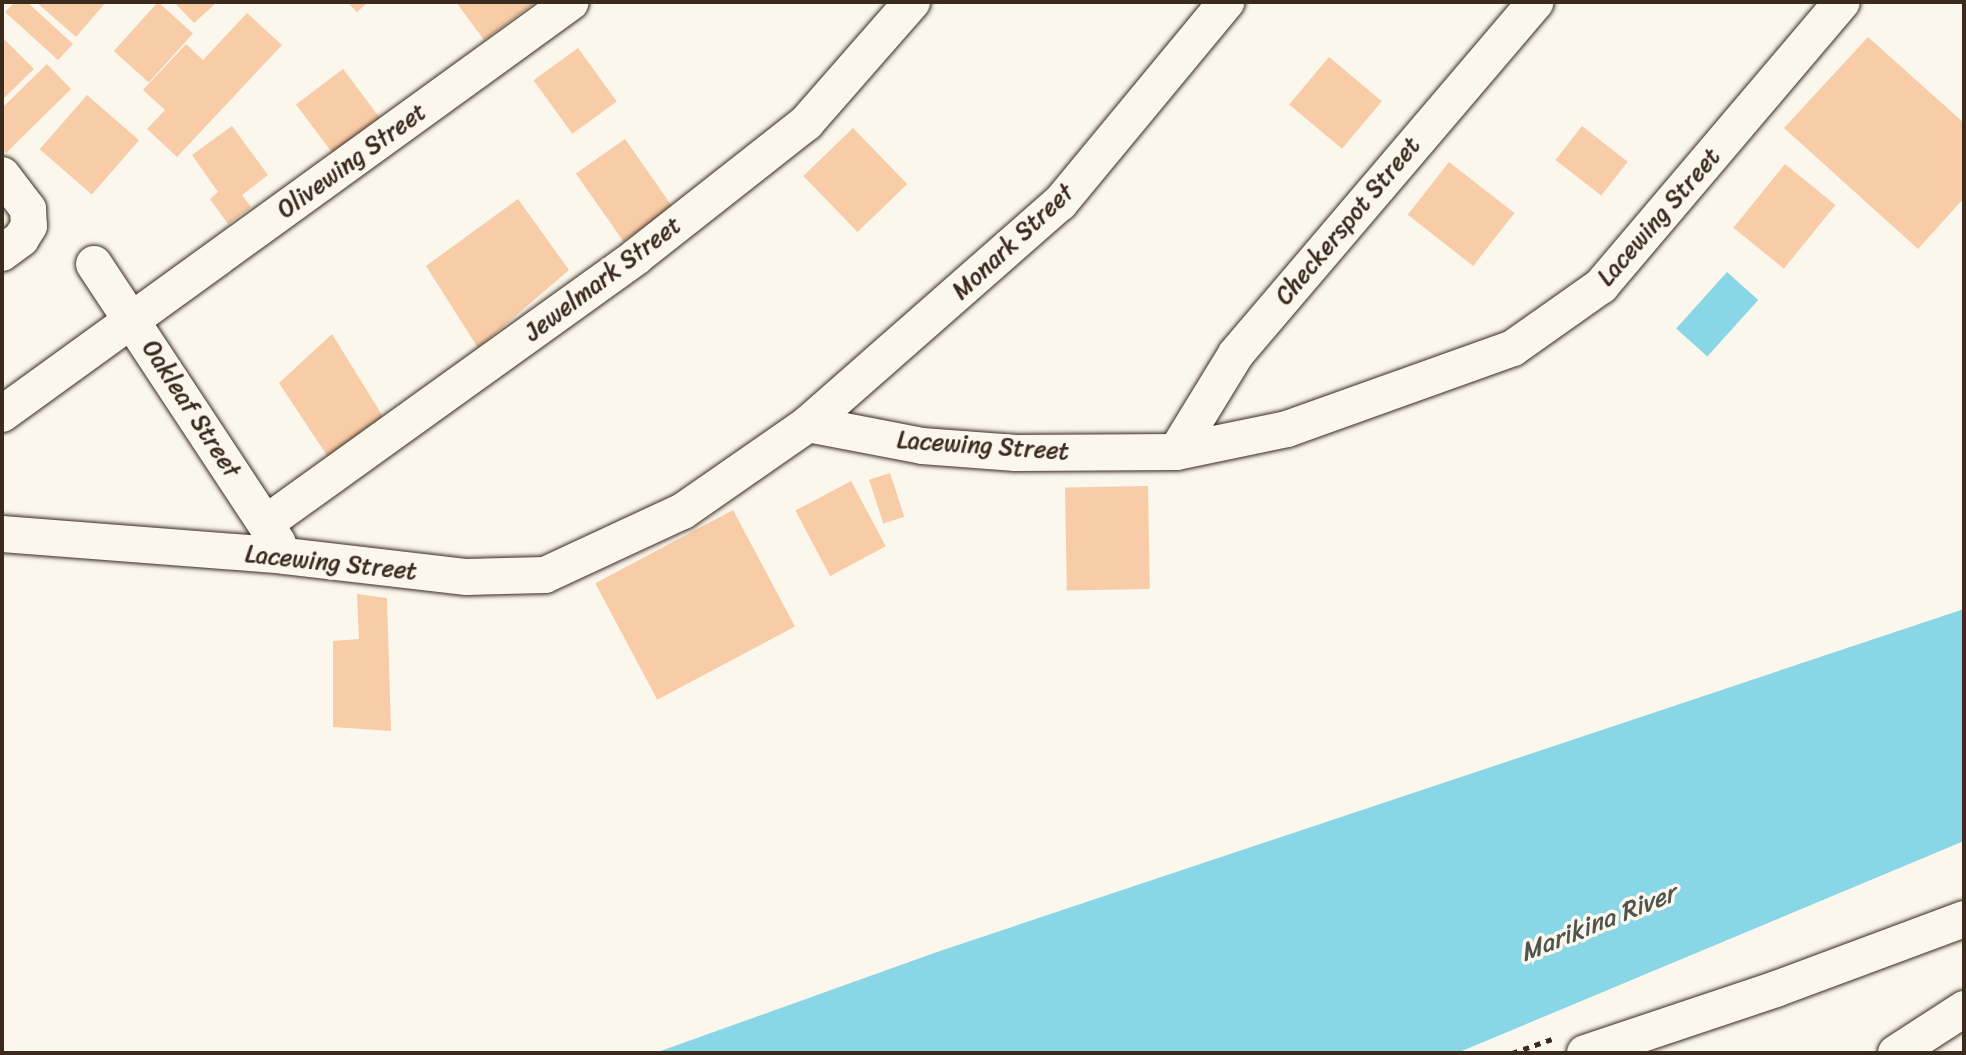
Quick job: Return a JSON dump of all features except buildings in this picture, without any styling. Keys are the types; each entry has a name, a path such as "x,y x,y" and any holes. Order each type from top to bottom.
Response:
{"street":[{"name":"Olivewing Street","path":"133,321 571,2"},
{"name":"Jewelmark Street","path":"266,523 637,256 806,123 912,2"},
{"name":"Monark Street","path":"808,424 1060,203 1226,2"},
{"name":"Checkerspot Street","path":"1176,452 1236,354 1536,2"},
{"name":"Lacewing Street","path":"2,534 285,556 467,577 545,575 683,511 808,424 922,446 1000,452 1176,452 1287,429 1513,348 1601,286 1842,2"},
{"path":"2,175 28,209 29,226 21,239 2,253"},
{"name":"Oakleaf Street","path":"94,264 285,556"},
{"path":"2,414 133,321"},
{"path":"1585,1053 1776,989 1964,919"},
{"path":"1896,1053 1964,1009"}],"water":[{"path":"1727,272 1758,300 1707,357 1676,328"},
{"name":"Marikina River","path":"1964,609 1964,841 1457,1053 655,1053 937,952"}]}
